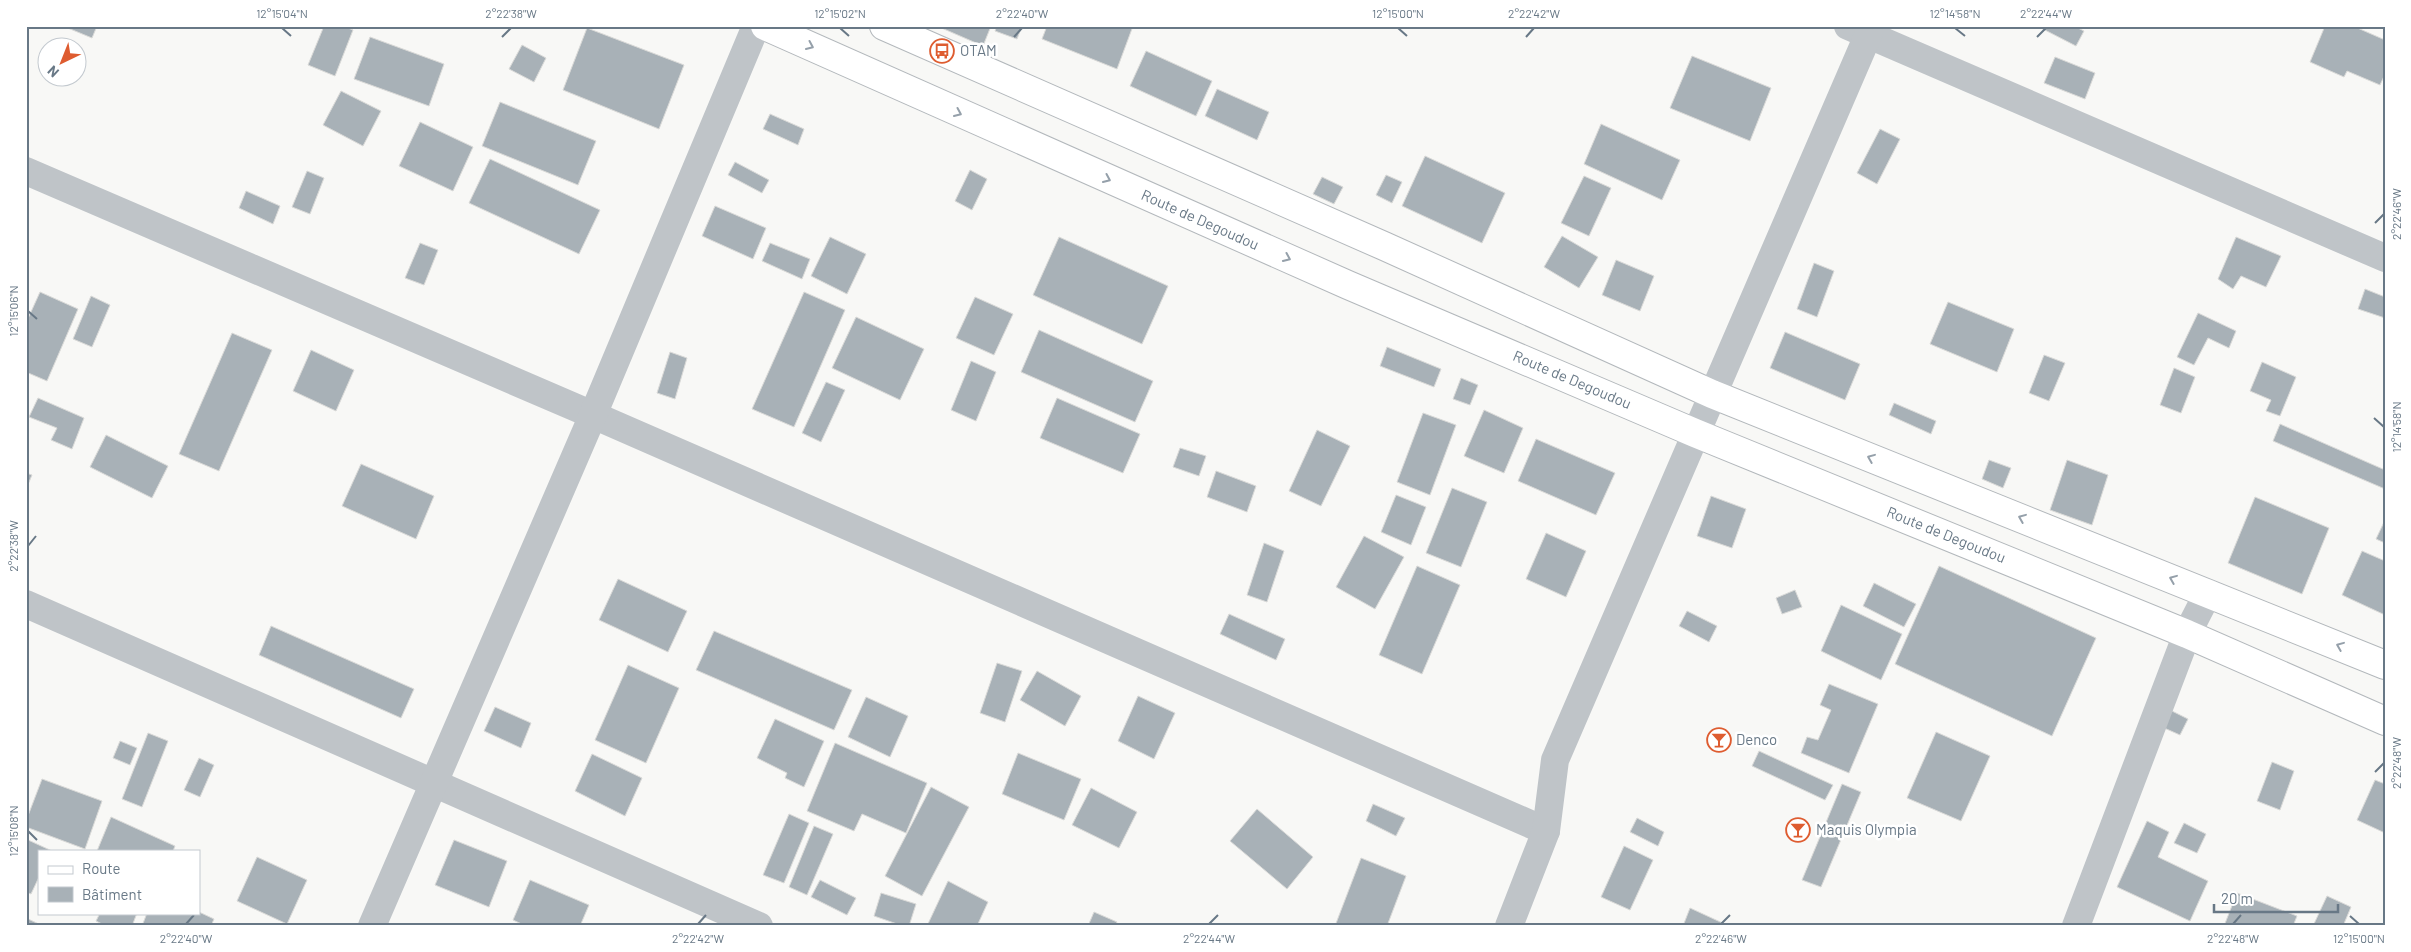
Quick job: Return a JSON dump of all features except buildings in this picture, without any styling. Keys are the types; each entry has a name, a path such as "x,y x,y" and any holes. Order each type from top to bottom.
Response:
{"main road":[{"name":"Route de Degoudou","path":"765,26 1348,285 1695,433 2187,634 2385,721"},
{"path":"884,26 1384,246 1712,394 2385,665"}],"street":[{"path":"372,926 593,415 756,26"},
{"path":"1509,926 1546,831 1555,760 1712,394 1863,29 2385,258"},
{"path":"26,171 593,415 1546,831"},
{"path":"2076,926 2187,634 2208,593"},
{"path":"26,604 759,926"}],"place":[{"name":"OTAM","path":"942,51"},
{"name":"Denco","path":"1719,740"},
{"name":"Maquis Olympia","path":"1798,830"}]}
